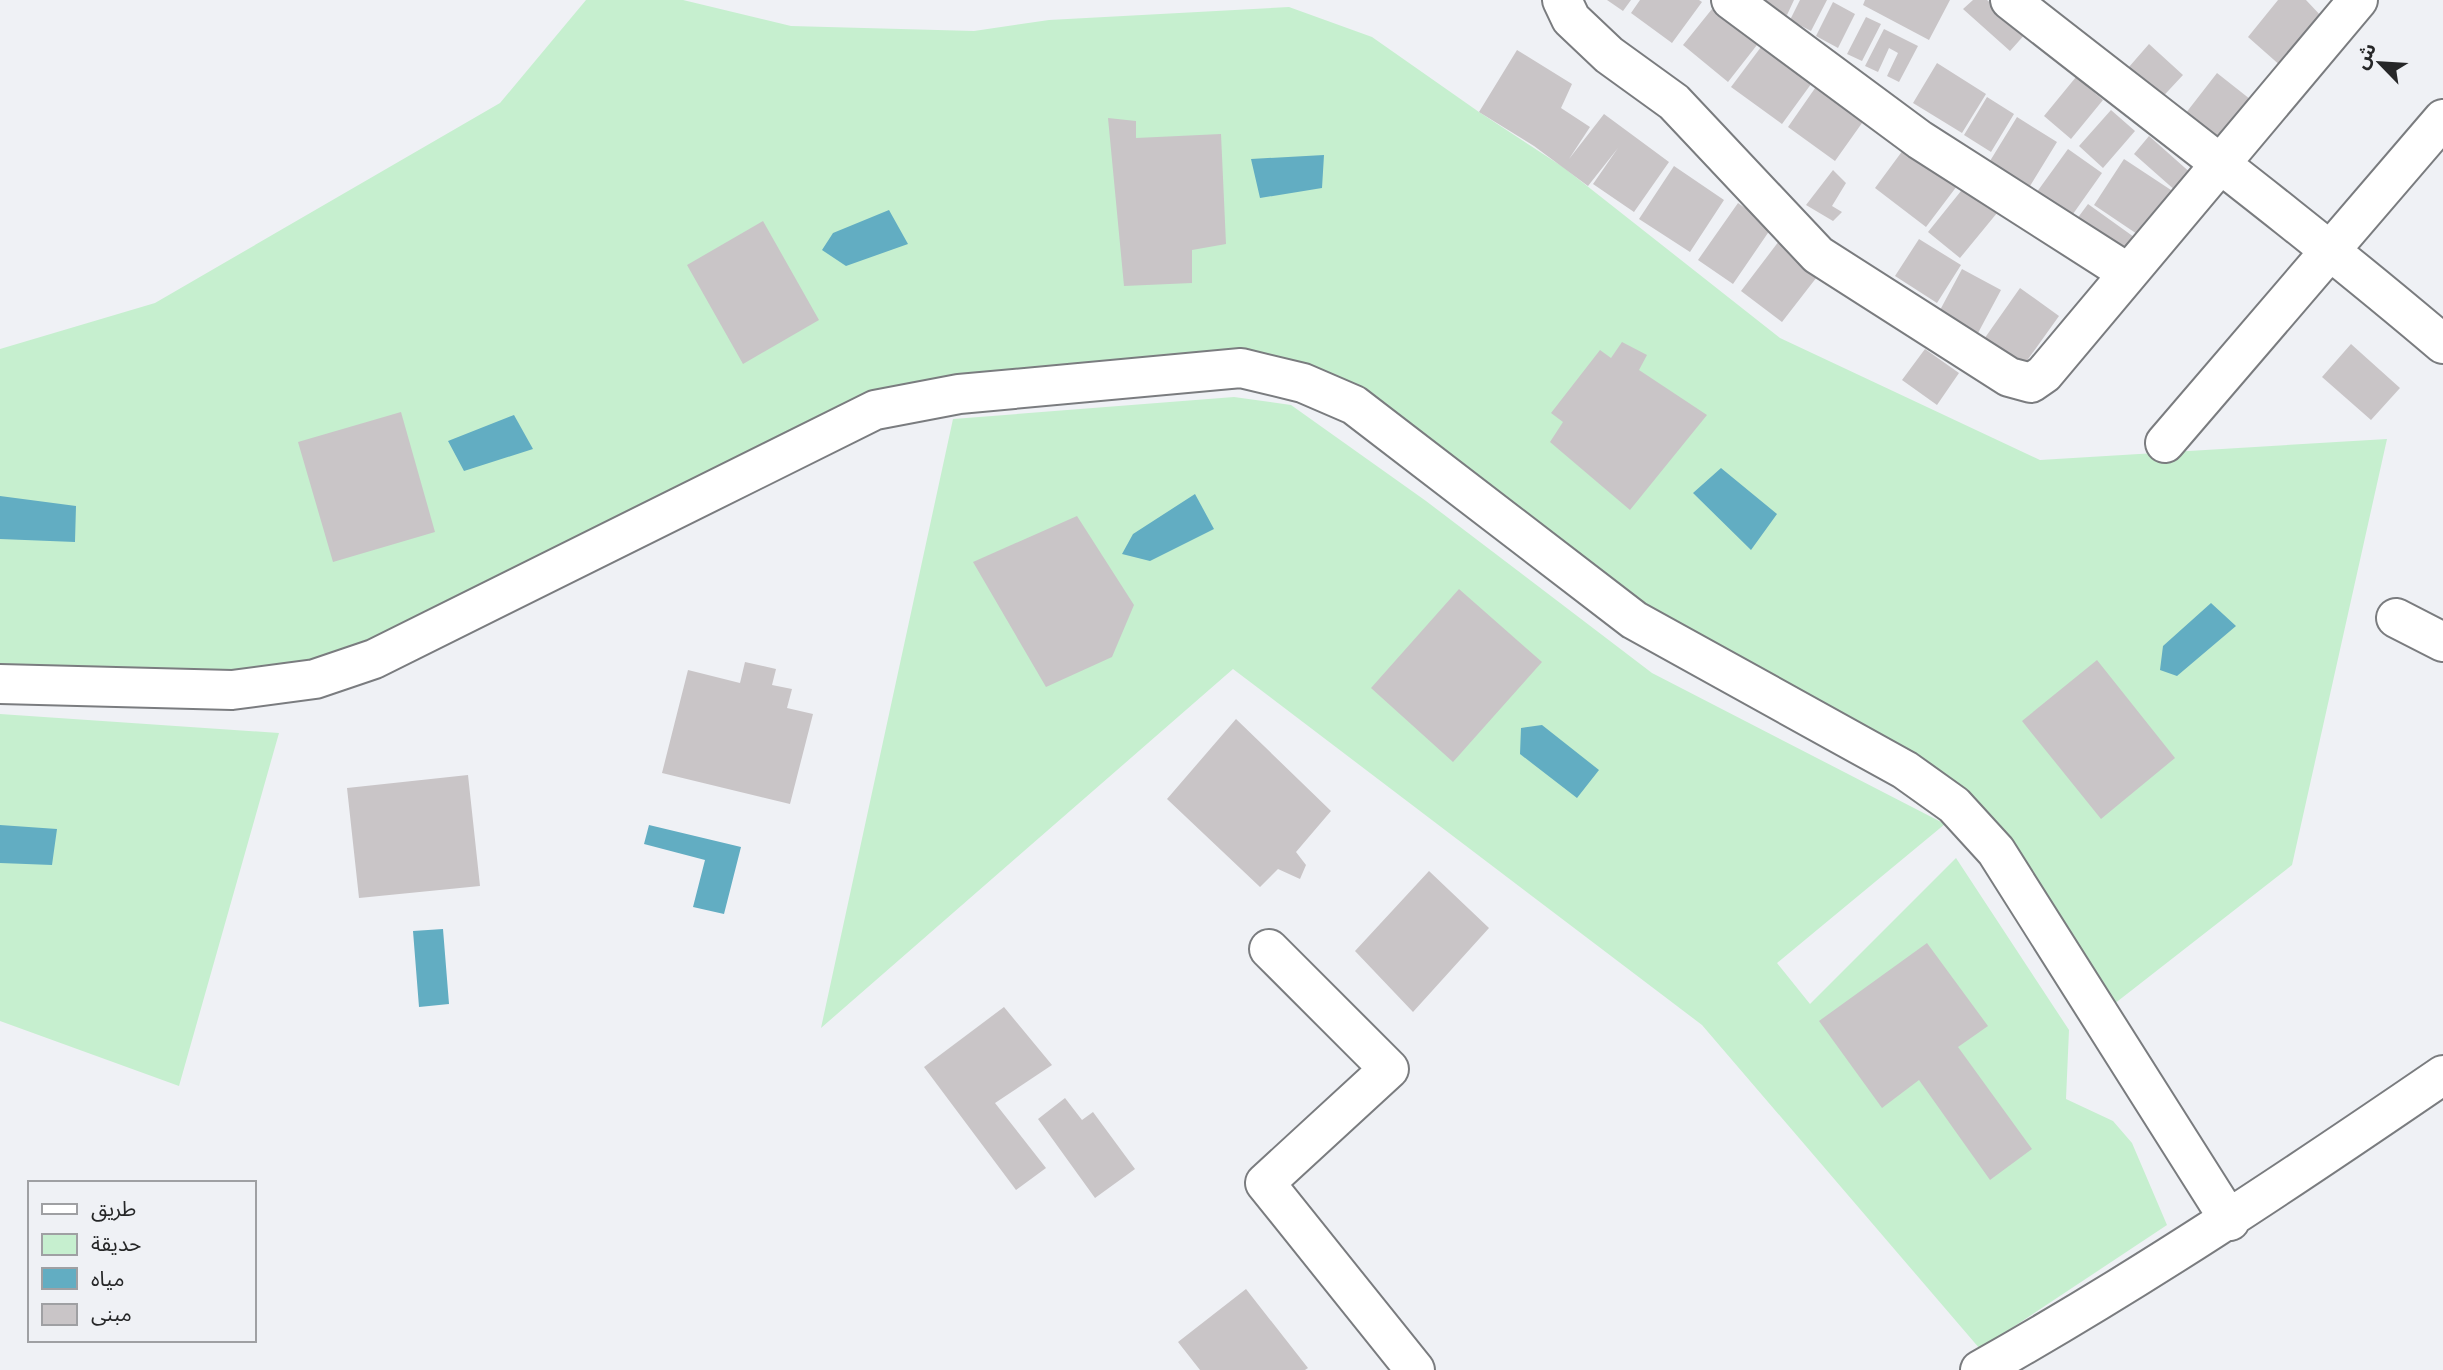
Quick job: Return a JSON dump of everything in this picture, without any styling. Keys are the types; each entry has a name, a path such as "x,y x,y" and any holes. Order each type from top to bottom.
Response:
{"street":[{"path":"1562,0 1571,19 1609,55 1674,102 1818,255 2009,377 2031,383 2044,374 2358,0"},
{"path":"1731,0 1920,140 2128,273"},
{"path":"2010,0 2220,166 2332,250 2443,344"},
{"path":"2165,443 2443,119"},
{"path":"0,684 232,690 315,679 374,659 875,410 959,394 1241,368 1303,383 1354,405 1634,620 1905,770 1954,805 1996,851 2230,1221"},
{"path":"2396,618 2443,642"},
{"path":"1269,949 1389,1069 1265,1183 1415,1370"},
{"path":"1980,1370 2115,1293 2230,1221 2443,1075"}],"green space":[{"path":"586,0 683,0 791,26 974,31 1049,20 1289,7 1372,37 1563,167 1780,338 2040,460 2387,439 2292,865 2100,1015 1996,851 1694,655 1303,383 875,410 315,679 0,675 0,349 155,303 500,103"},
{"path":"1234,397 1291,405 1426,501 1652,673 1945,824 1777,963 1810,1004 1956,858 2069,1030 2066,1099 2113,1121 2132,1143 2167,1225 1980,1349 1702,1025 1233,669 821,1028 953,419"},
{"path":"0,714 279,733 179,1086 0,1021"}],"water":[{"path":"1324,155 1322,188 1260,198 1251,159"},
{"path":"889,210 908,244 846,266 822,250 833,233"},
{"path":"514,415 533,449 464,471 448,441"},
{"path":"1721,468 1777,514 1751,550 1693,493"},
{"path":"1195,494 1214,529 1150,561 1122,554 1133,534"},
{"path":"0,496 76,506 75,542 0,539"},
{"path":"2211,603 2236,626 2177,676 2160,670 2163,646"},
{"path":"1542,725 1599,770 1577,798 1520,754 1521,728"},
{"path":"0,825 57,829 52,865 0,863"},
{"path":"649,825 741,847 724,914 693,907 705,860 644,844"},
{"path":"443,929 449,1004 419,1007 413,931"}],"building":[{"path":"1607,0 1631,0 1623,11"},
{"path":"1640,0 1702,2 1672,43 1631,13"},
{"path":"1794,0 1787,15 1760,2"},
{"path":"1800,0 1827,0 1811,31 1790,20"},
{"path":"1865,0 1950,0 1929,40 1863,5"},
{"path":"1973,0 1987,0 2027,32 2010,51 1963,9"},
{"path":"2278,0 2306,0 2323,18 2282,67 2248,37"},
{"path":"1833,2 1855,14 1838,48 1816,36"},
{"path":"1712,9 1757,45 1728,82 1683,45"},
{"path":"1866,17 1881,24 1862,61 1847,54"},
{"path":"1884,29 1918,46 1899,82 1887,76 1898,53 1889,48 1878,72 1865,66"},
{"path":"1764,43 1814,80 1782,124 1731,87"},
{"path":"2149,44 2183,75 2155,105 2122,75"},
{"path":"1517,50 1572,84 1561,108 1590,127 1569,159 1604,114 1669,162 1634,212 1593,184 1618,148 1588,186 1534,146 1479,112"},
{"path":"1937,63 1986,94 1962,133 1913,103"},
{"path":"2217,73 2255,103 2220,148 2182,118"},
{"path":"2076,77 2103,100 2071,139 2044,116"},
{"path":"1820,81 1867,116 1835,161 1788,127"},
{"path":"1987,97 2014,114 1991,152 1964,135"},
{"path":"2111,110 2135,131 2103,168 2079,146"},
{"path":"2017,117 2057,142 2030,186 1990,161"},
{"path":"1108,118 1136,121 1136,138 1221,134 1226,244 1192,250 1192,283 1124,286"},
{"path":"2149,136 2193,175 2177,192 2134,154"},
{"path":"1909,142 1960,182 1926,227 1875,188"},
{"path":"2068,149 2102,173 2068,221 2034,196"},
{"path":"2124,159 2174,192 2143,238 2094,205"},
{"path":"1674,166 1724,200 1690,252 1639,219"},
{"path":"1833,170 1846,183 1832,206 1842,212 1833,221 1806,205"},
{"path":"1965,186 1997,213 1960,258 1928,232"},
{"path":"1738,203 1772,227 1733,284 1698,260"},
{"path":"2088,204 2134,237 2117,260 2071,227"},
{"path":"763,221 819,320 743,364 687,265"},
{"path":"1919,239 1961,265 1937,303 1895,276"},
{"path":"1779,241 1820,273 1782,322 1741,291"},
{"path":"1962,269 2001,290 1978,333 1939,312"},
{"path":"2020,288 2059,316 2021,369 1982,342"},
{"path":"1622,342 1647,355 1639,370 1707,415 1630,510 1550,442 1563,422 1551,413 1600,350 1611,358"},
{"path":"2351,344 2400,388 2371,420 2322,377"},
{"path":"1925,349 1959,373 1937,405 1902,380"},
{"path":"401,412 435,532 333,562 298,442"},
{"path":"1077,516 1134,605 1112,657 1046,687 973,562"},
{"path":"1459,589 1542,662 1453,762 1371,688"},
{"path":"2097,660 2175,758 2101,819 2022,721"},
{"path":"745,662 776,669 772,685 792,689 787,708 813,714 790,804 662,773 688,670 740,683"},
{"path":"1236,719 1331,811 1296,852 1306,865 1300,879 1278,869 1260,887 1167,799"},
{"path":"468,775 480,886 359,898 347,788"},
{"path":"1429,871 1489,928 1413,1012 1355,951"},
{"path":"1927,943 1988,1026 1958,1047 2032,1149 1990,1180 1919,1080 1882,1108 1819,1021"},
{"path":"1004,1007 1052,1065 995,1103 1046,1168 1016,1190 924,1067"},
{"path":"1065,1098 1082,1120 1093,1112 1135,1169 1095,1198 1038,1119"},
{"path":"1246,1289 1308,1368 1200,1370 1178,1342"}]}
